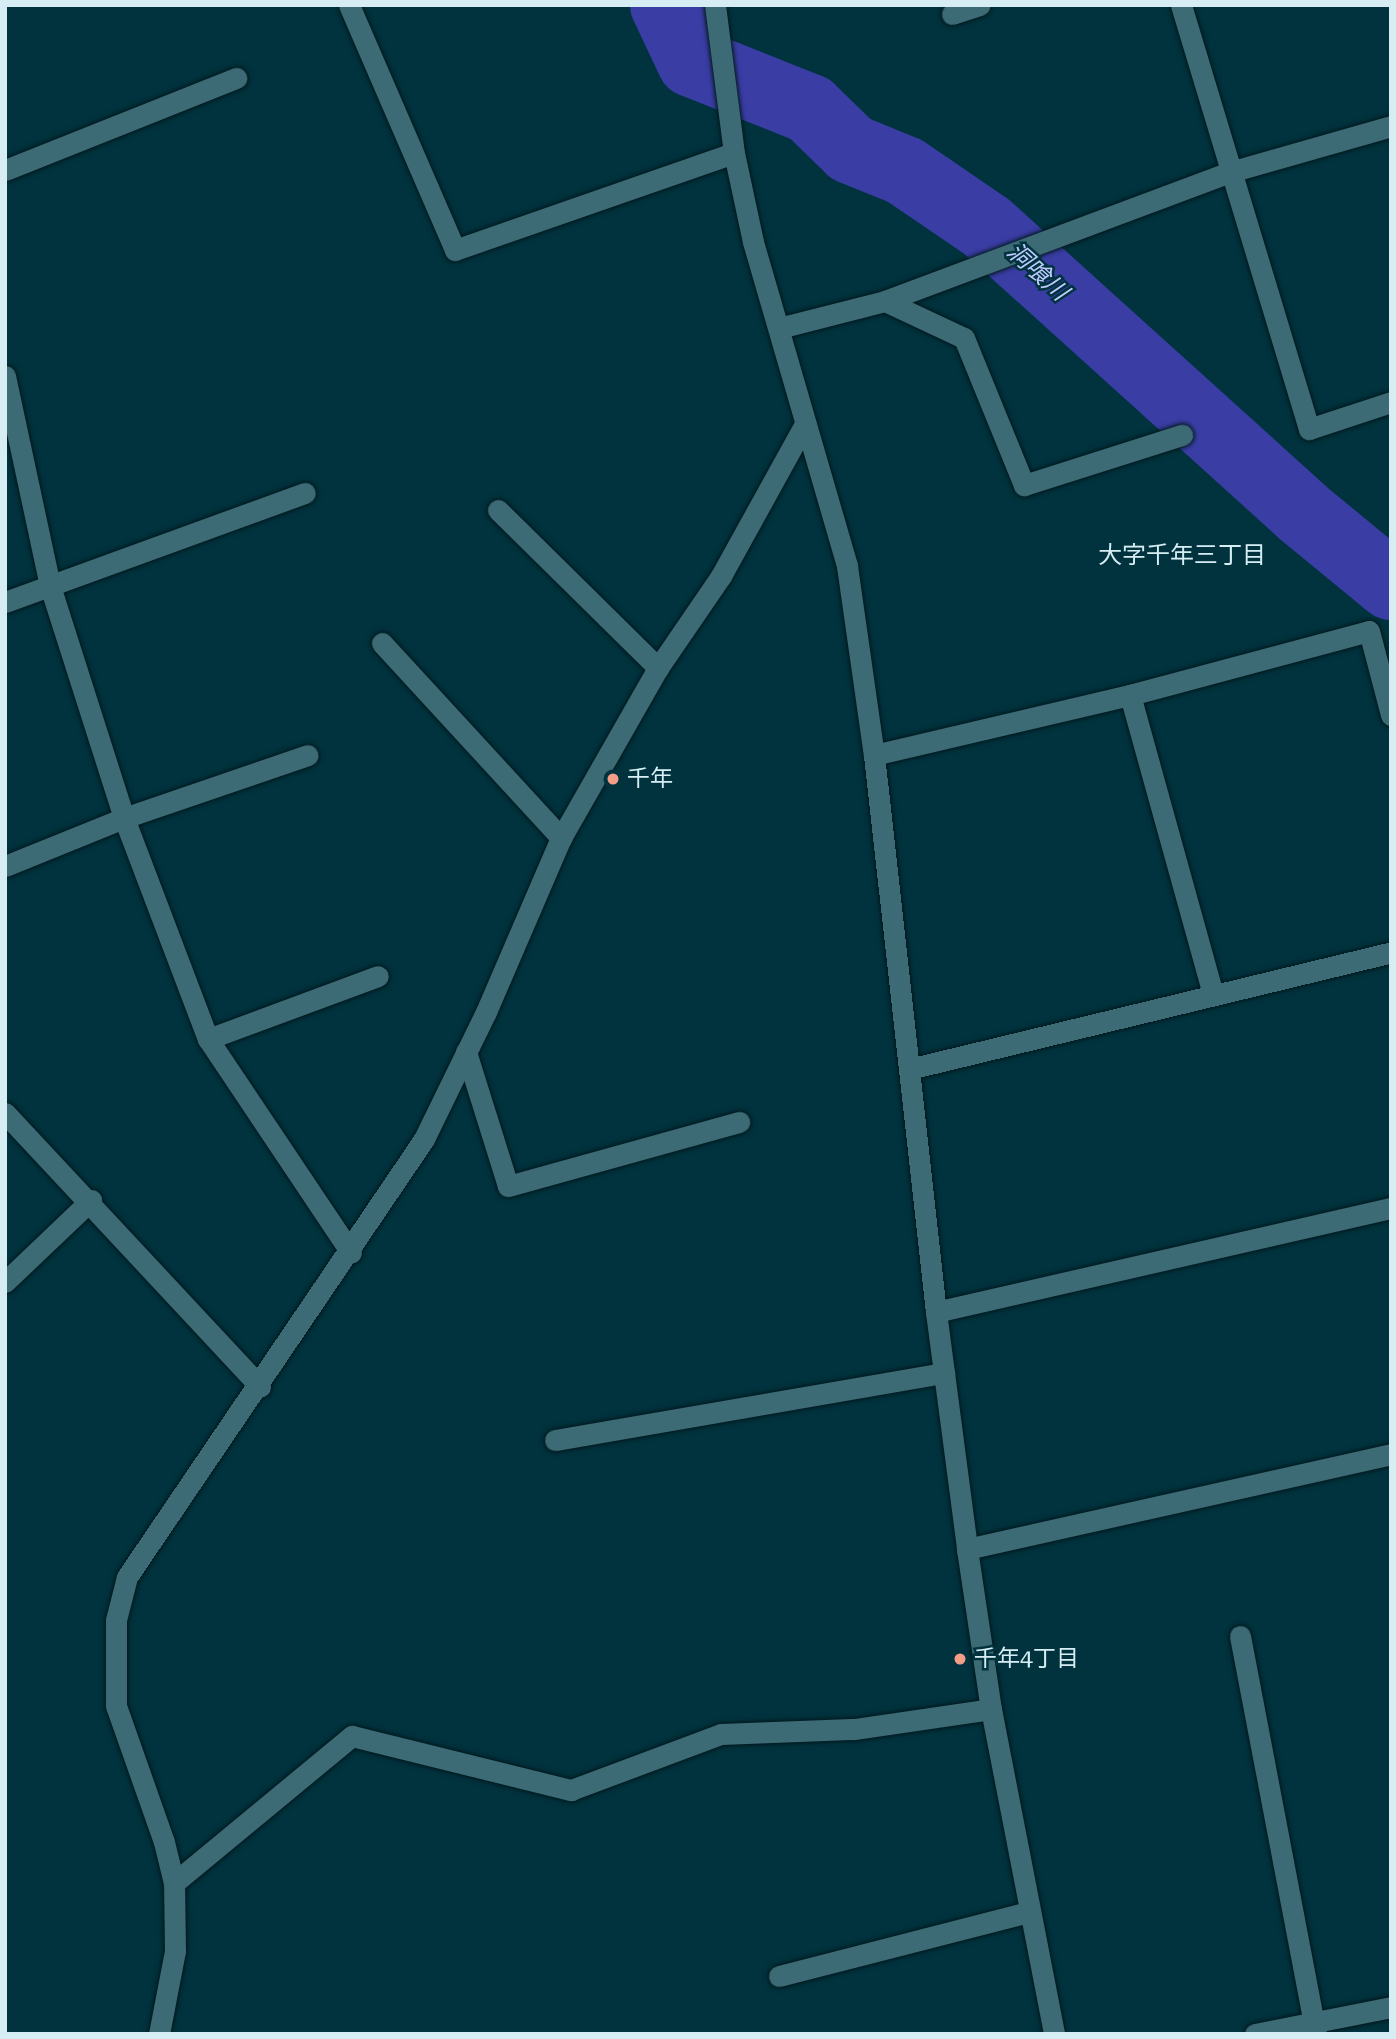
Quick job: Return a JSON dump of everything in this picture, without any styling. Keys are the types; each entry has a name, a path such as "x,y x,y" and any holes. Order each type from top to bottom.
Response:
{"street":[{"path":"349,5 455,250 734,153"},
{"path":"715,5 734,153 753,242 847,566 874,755 936,1312 967,1549 991,1709 1028,1912 1055,2034"},
{"path":"952,14 979,5"},
{"path":"1181,5 1309,429 1391,402"},
{"path":"5,170 236,78"},
{"path":"779,328 885,301 1230,172 1391,126"},
{"path":"885,301 964,338 1024,485 1182,435"},
{"path":"5,376 50,586 124,818 208,1039 351,1253"},
{"path":"159,2034 174,1951 174,1883 164,1842 116,1706 116,1620 127,1577 351,1253 424,1139 466,1052 561,838 658,668 721,576 805,424"},
{"path":"5,602 305,494"},
{"path":"498,510 658,668"},
{"path":"874,755 1130,695 1368,631 1391,715"},
{"path":"382,643 561,838"},
{"path":"1130,695 1213,995"},
{"path":"5,866 124,818 308,755"},
{"path":"909,1069 1391,952"},
{"path":"208,1039 378,976"},
{"path":"466,1052 508,1186 739,1122"},
{"path":"5,1113 91,1200 260,1386"},
{"path":"5,1282 91,1200"},
{"path":"936,1312 1391,1208"},
{"path":"555,1440 944,1373"},
{"path":"967,1549 1391,1454"},
{"path":"1240,1636 1315,2028"},
{"path":"174,1883 352,1736 571,1790 721,1734 854,1729 991,1709"},
{"path":"779,1976 1028,1912"},
{"path":"1255,2034 1315,2028 1391,2007"}],"waterway":[{"name":"洞喰川","path":"665,5 692,62 810,109 851,149 905,171 987,227 1302,512 1391,585"}],"place":[{"name":"千年","path":"613,779"},
{"name":"千年4丁目","path":"960,1659"}],"district":[{"name":"大字千年三丁目","path":"1182,556"}]}
